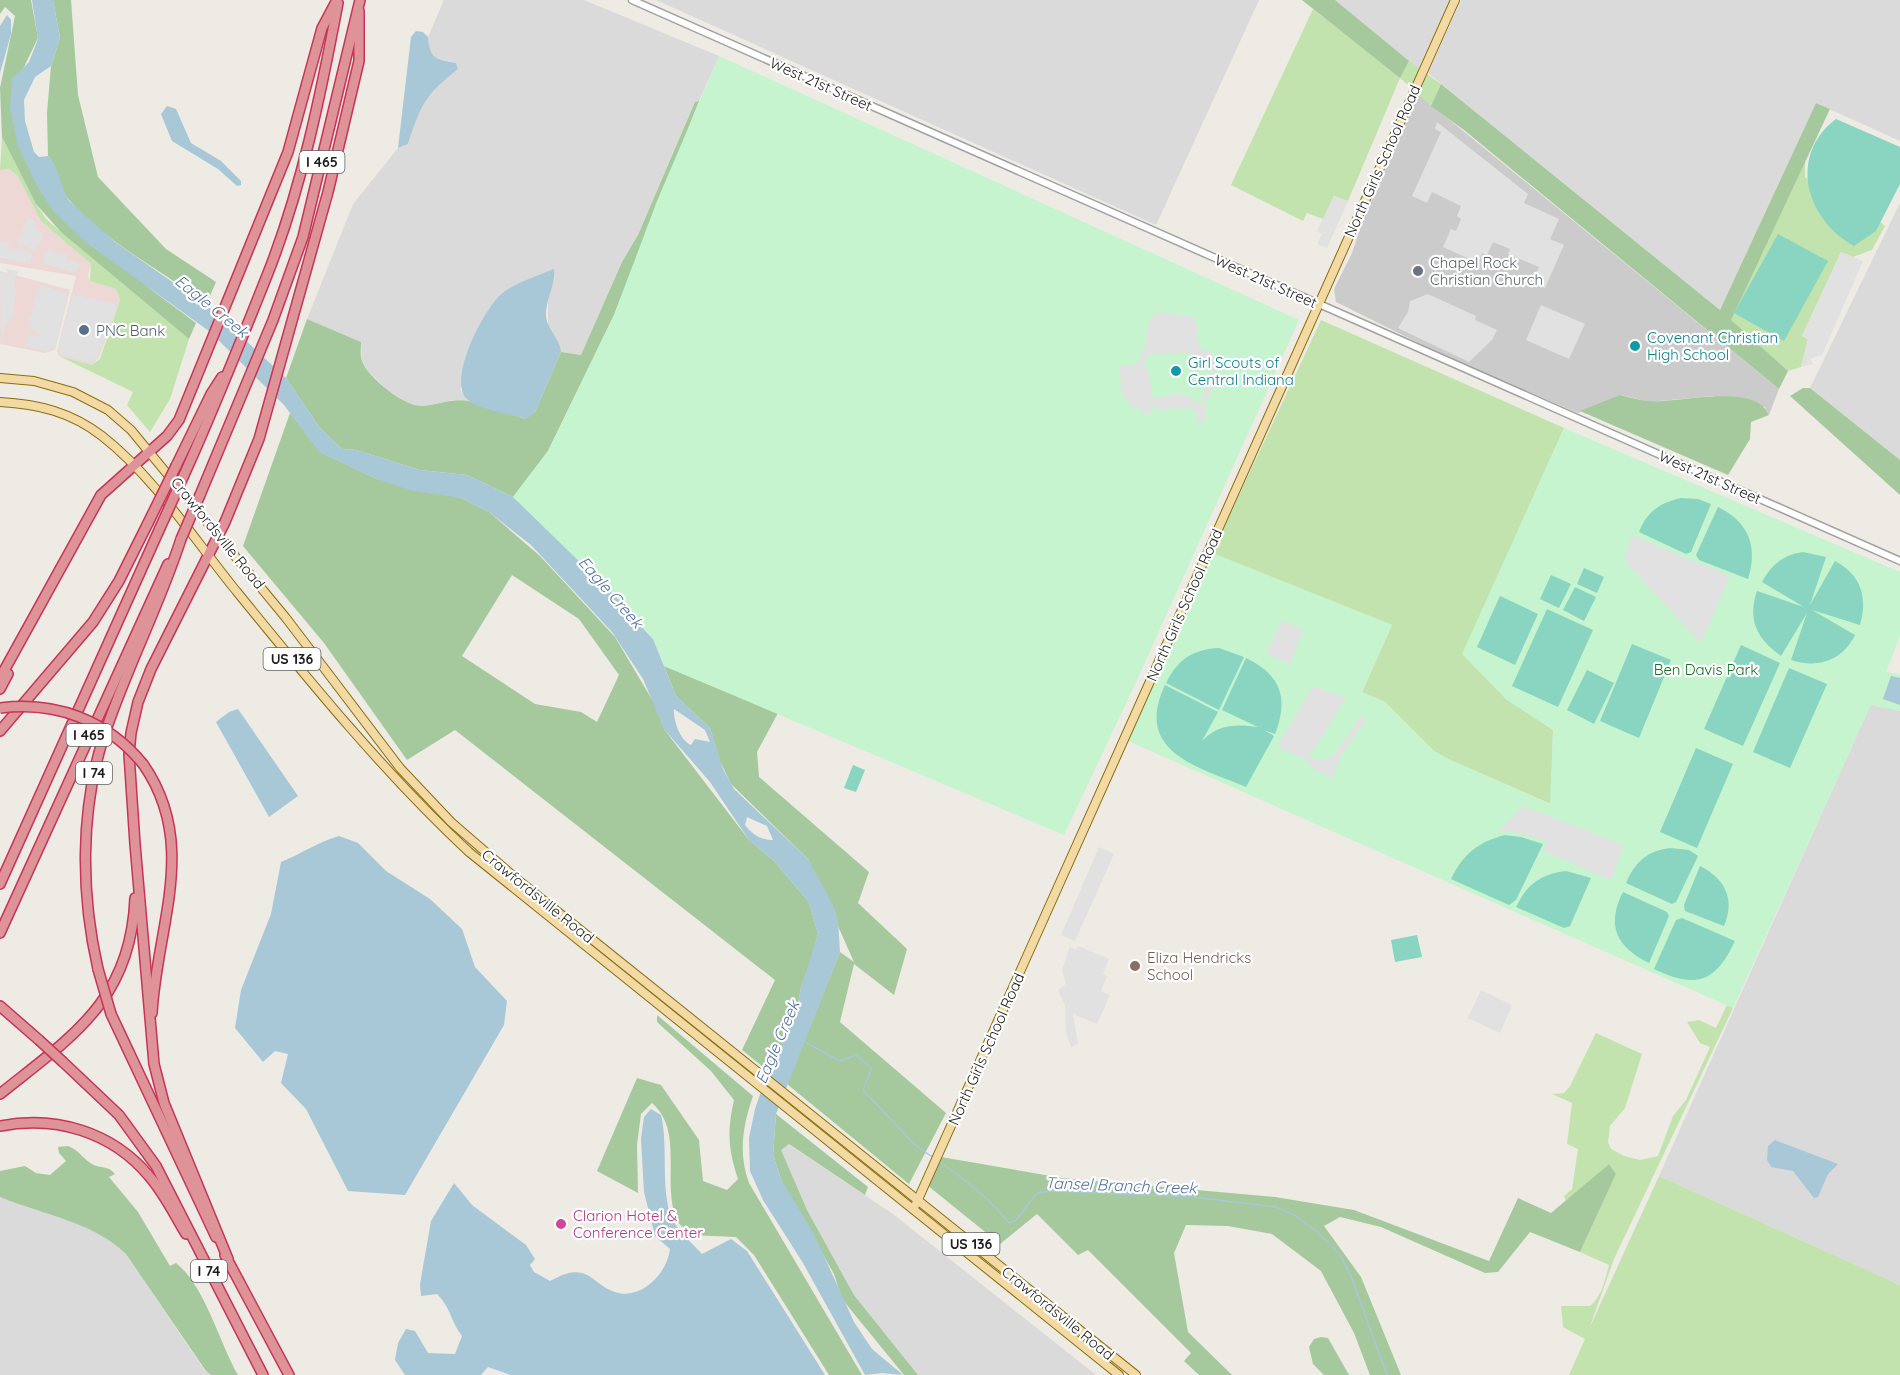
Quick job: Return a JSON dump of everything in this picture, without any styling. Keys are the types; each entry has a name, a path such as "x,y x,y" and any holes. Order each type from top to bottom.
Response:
{"highway":[{"path":"0,689 101,495 176,425 234,290 293,139 322,28 338,0"},
{"name":"I 465","path":"0,884 219,397 228,368 268,272 306,150 338,0"},
{"name":"I 465","path":"0,933 142,616 181,539 273,320 303,237 360,0"},
{"path":"228,1259 164,1103 152,1054 129,754 135,714 151,669 252,462 328,192 359,61 359,11"},
{"path":"0,731 93,622 119,580 211,394 228,368"},
{"name":"I 74","path":"181,539 165,588 117,702 93,780 86,830 86,878 91,939 111,1014 209,1226 289,1375"},
{"path":"0,678 43,605"},
{"path":"0,708 35,706 82,717 114,735 143,764 166,807 173,849 152,1006 152,1054"},
{"path":"0,1094 67,1043 92,1017 106,995 121,964 130,937 135,904 136,863"},
{"name":"I 74","path":"0,1006 110,1106 148,1154 178,1206 221,1296 263,1375"},
{"path":"0,1126 31,1122 71,1127 100,1137 120,1149 158,1187 221,1296"}],"main road":[{"name":"North Girls School Road","path":"912,1210 940,1154 1455,0"},
{"name":"Crawfordsville Road","path":"0,378 48,383 83,396 119,419 150,451 286,618 392,758 451,822 513,876 1136,1375"},
{"name":"Crawfordsville Road","path":"0,402 39,406 72,417 102,436 133,466 276,640 402,786 458,842 512,889 1119,1375"}],"street":[{"name":"West 21st Street","path":"632,0 1900,561"}],"shaded area":[{"path":"444,0 584,0 719,56 699,101 695,102 638,235 622,262 581,355 561,352 548,326 548,298 555,276 460,389 468,401 453,400 421,407 406,402 385,388 367,370 362,361 361,342 307,319 353,204 398,148 408,144 420,107 434,88 458,69 456,63 435,58 429,51 428,37"},
{"path":"656,0 1259,0 1156,225"},
{"path":"1335,0 1450,0 1418,69"},
{"path":"1461,0 1900,0 1900,141 1816,103 1720,310 1428,73"},
{"path":"1418,94 1779,389 1769,415 1765,407 1712,396 1650,402 1621,395 1578,413 1453,360 1336,302 1334,289 1352,253 1362,223"},
{"path":"1437,122 1528,194 1524,203 1559,219 1550,239 1564,245 1545,288 1532,283 1539,267 1508,254 1510,249 1493,242 1487,255 1482,253 1478,263 1443,247 1451,229 1456,231 1461,219 1457,216 1461,206 1432,192 1427,203 1412,196 1441,132 1435,129"},
{"path":"9,169 17,175 42,222 91,264 88,275 90,281 116,289 120,300 99,357 92,365 59,356 57,351 76,276 0,263 0,170"},
{"path":"1334,196 1348,201 1327,248 1317,244 1322,234 1317,231"},
{"path":"1900,203 1900,460 1810,388"},
{"path":"28,218 33,219 37,225 35,228 43,234 36,250 16,244"},
{"path":"0,242 9,243 9,248 32,252 30,263 0,258"},
{"path":"46,249 67,255 66,260 74,262 76,260 80,265 75,273 42,263"},
{"path":"1841,252 1863,261 1822,355 1810,359 1813,364 1801,367 1808,339 1802,336"},
{"path":"6,269 19,271 14,280 16,294 13,316 7,322 1,343 0,272 7,273 7,278 9,274"},
{"path":"0,271 70,290 55,350 45,353 0,344"},
{"path":"42,285 68,294 55,349 50,347 48,352 25,346 28,335 44,336 34,332 28,325 38,288"},
{"path":"73,294 118,305 96,360 92,358 91,363 60,355 61,350 58,349"},
{"path":"1428,294 1476,316 1475,320 1497,330 1492,340 1469,362 1398,328 1408,312 1410,301"},
{"path":"1541,305 1585,324 1569,359 1526,340"},
{"path":"1156,312 1192,316 1197,324 1199,348 1212,353 1218,367 1207,401 1201,399 1212,370 1208,358 1189,355 1189,352 1185,354 1150,353 1144,363 1145,370 1149,370 1153,399 1177,393 1189,396 1195,403 1200,401 1206,403 1206,424 1195,420 1198,414 1191,408 1155,409 1155,406 1151,407 1151,413 1141,414 1142,407 1131,408 1127,398 1123,399 1119,367 1137,364 1145,347 1148,325"},
{"path":"1632,535 1730,576 1701,643 1624,560"},
{"path":"1282,621 1303,629 1290,665 1266,653"},
{"path":"1313,686 1346,698 1309,757 1323,760 1334,755 1360,717 1366,720 1341,756 1332,778 1316,771 1306,760 1277,747"},
{"path":"1871,704 1900,711 1900,1285 1659,1176"},
{"path":"1523,806 1624,845 1611,880 1543,851 1547,841 1519,833 1499,831"},
{"path":"1099,847 1114,854 1075,941 1061,935"},
{"path":"1078,946 1109,959 1103,974 1107,976 1101,991 1110,995 1097,1024 1073,1014 1078,1044 1071,1047 1066,1032 1065,1006 1058,990 1066,984 1062,970 1070,947 1076,950"},
{"path":"1481,990 1512,1005 1500,1033 1468,1018"},
{"path":"788,1144 893,1214 1096,1375 918,1375 854,1295 807,1210 780,1150"},
{"path":"0,1197 83,1225 112,1241 126,1254 205,1371 211,1375 0,1375"}],"green space":[{"path":"0,0 31,0 38,38 22,71 18,146 149,288 196,323 189,339 61,232 36,204 2,137 0,88 15,16 5,7 0,14"},
{"path":"53,0 71,0 78,95 98,177 166,249 216,282 206,305 101,231 66,196 55,167 48,156 47,113 51,66 60,38"},
{"path":"1302,0 1335,0 1409,61 1400,78"},
{"path":"1313,9 1400,77 1409,61 1441,84 1431,106 1400,78 1348,201 1334,196 1323,219 1307,213 1303,221 1231,185"},
{"path":"719,56 1299,320 1137,680 1064,835 664,666 653,639 627,608 513,497 548,451 614,315 657,201"},
{"path":"1441,84 1720,310 1816,103 1830,109 1731,320 1788,371 1779,389 1464,130 1431,106"},
{"path":"699,101 614,315 548,451 513,497 467,475 420,470 356,450 342,449 320,428 286,378 307,319 361,342 361,359 365,368 379,383 407,402 423,406 462,400 525,419 535,412 561,352 581,355 622,262 638,235 695,102"},
{"path":"1836,119 1900,147 1900,184 1876,231 1854,246 1837,234 1824,220 1814,203 1809,186 1808,168 1812,150 1821,134"},
{"path":"2,137 36,204 47,220 189,339 170,399 150,432 127,405 133,392 59,356 92,365 100,359 120,300 116,289 90,281 91,264 41,221 17,175 9,169 0,170"},
{"path":"1805,160 1805,177 1876,231 1880,222 1885,226 1872,250 1853,257 1841,252 1802,336 1808,339 1801,367 1788,371 1730,320"},
{"path":"1778,234 1828,261 1784,341 1734,313"},
{"path":"1321,320 1564,428 1463,654 1506,699 1553,730 1551,804 1434,751 1385,702 1362,692 1392,625 1212,553"},
{"path":"1803,388 1810,388 1900,460 1900,495 1790,396"},
{"path":"1620,395 1648,401 1732,396 1748,399 1761,405 1769,415 1751,422 1750,439 1728,475 1580,411"},
{"path":"290,413 320,452 377,479 461,498 489,512 540,556 615,637 654,703 664,729 749,840 774,861 809,902 818,934 801,988 795,1019 768,1071 742,1050 775,980 455,730 407,760 324,643 243,546","holes":["512,575 579,619 619,675 597,722 581,712 535,704 462,656"]},
{"name":"Ben Davis Park","path":"1564,428 1900,572 1900,636 1886,672 1900,674 1900,711 1871,705 1733,1008 1128,741 1212,553 1392,625 1362,692 1385,702 1434,751 1550,804 1553,730 1506,699 1462,654"},
{"path":"1681,498 1698,499 1711,504 1691,552 1686,554 1639,532 1655,509"},
{"path":"1718,507 1737,520 1748,537 1752,556 1748,579 1699,560 1696,555"},
{"path":"1803,552 1826,557 1810,605 1835,561 1851,573 1862,596 1860,625 1812,610 1855,635 1844,651 1820,663 1801,663 1791,660 1807,613 1781,656 1760,636 1754,620 1754,601 1757,591 1804,607 1762,582 1779,561"},
{"path":"1584,568 1604,577 1597,593 1577,584"},
{"path":"1551,575 1571,584 1559,608 1540,599"},
{"path":"1575,587 1596,597 1584,621 1563,610"},
{"path":"1500,596 1538,614 1515,665 1477,647"},
{"path":"1547,609 1593,630 1558,707 1512,686"},
{"path":"1632,644 1671,660 1639,738 1600,721"},
{"path":"1741,645 1780,663 1743,746 1704,729"},
{"path":"1219,648 1244,657 1219,710 1166,683 1175,668 1187,657 1201,651"},
{"path":"1246,658 1267,672 1274,680 1279,689 1281,709 1275,734 1264,730 1274,736 1246,787 1191,764 1176,754 1164,742 1158,727 1157,708 1165,685 1218,712 1202,741 1214,731 1228,726 1258,727 1222,710"},
{"path":"664,666 778,713 757,752 759,777 869,872 858,903 907,949 894,995 854,964 840,1022 946,1113 909,1184 787,1084 840,952 854,962 808,859 731,784 720,761 710,728 676,696"},
{"path":"1789,668 1827,684 1790,768 1753,752"},
{"path":"1587,670 1614,683 1594,724 1567,710"},
{"path":"1696,748 1733,764 1697,848 1660,832"},
{"path":"853,765 865,770 856,792 844,788"},
{"path":"1505,835 1543,844 1516,900 1509,905 1451,879 1472,850 1487,841"},
{"path":"1670,848 1689,850 1698,856 1676,902 1672,904 1626,883 1633,869 1648,855"},
{"path":"1700,866 1716,877 1726,891 1729,907 1724,926 1685,911 1684,905"},
{"path":"1566,871 1591,878 1570,926 1564,928 1516,907 1530,886 1549,875"},
{"path":"1623,892 1667,912 1669,916 1649,963 1629,950 1617,934 1615,915"},
{"path":"1682,918 1735,941 1720,966 1712,974 1703,978 1682,979 1654,969 1676,920"},
{"path":"1417,935 1422,957 1395,962 1391,940"},
{"path":"1727,1005 1733,1008 1614,1259 1589,1329 1659,1176 1900,1285 1900,1375 1569,1375 1585,1339 1563,1327 1561,1306 1590,1306 1602,1287 1609,1265 1580,1252 1616,1174 1609,1164 1566,1201 1564,1196 1572,1189 1578,1149 1567,1144 1572,1103 1552,1094 1564,1093 1570,1086 1596,1033 1642,1054 1625,1108 1610,1126 1608,1142 1611,1149 1624,1156 1640,1160 1658,1156 1673,1116 1686,1100 1710,1047 1700,1043 1687,1022 1699,1020 1716,1028"},
{"path":"657,1015 753,1096 743,1139 744,1161 749,1183 862,1375 829,1375 754,1255 736,1237 691,1235 678,1222 672,1204 671,1157 667,1128 662,1114 652,1103 641,1114 637,1145 638,1193 597,1171 637,1078 661,1085 699,1140 703,1181 727,1190 738,1179 730,1140 730,1121 734,1100 711,1071 657,1022"},
{"path":"776,1114 868,1187 865,1195 789,1144 781,1150 807,1210 854,1295 918,1375 904,1375 842,1299 834,1274 782,1182 773,1155"},
{"path":"68,1146 92,1164 110,1169 115,1174 109,1177 138,1212 170,1266 176,1263 195,1286 238,1375 211,1375 206,1371 126,1254 113,1243 83,1226 0,1197 0,1171 25,1166 36,1173 50,1175 66,1161 59,1153 58,1147"},
{"path":"941,1157 1062,1178 1275,1197 1354,1210 1489,1261 1518,1198 1551,1213 1609,1164 1616,1174 1580,1252 1530,1232 1498,1272 1485,1273 1381,1227 1340,1217 1324,1226 1361,1277 1401,1375 1370,1375 1354,1333 1321,1271 1272,1234 1228,1226 1186,1225 1174,1253 1188,1332 1232,1375 1199,1375 1184,1361 1191,1353 1088,1250 1078,1255 1037,1214 1000,1244 927,1185"},
{"path":"1328,1338 1349,1375 1324,1375 1313,1364 1309,1347 1314,1339"}],"water":[{"name":"Eagle Creek","path":"32,0 53,0 60,38 51,66 35,77 24,100 25,121 34,152 39,157 48,156 54,163 68,200 115,242 214,311 286,378 320,428 342,449 356,450 420,470 467,475 513,497 627,608 633,618 653,639 676,696 710,728 723,769 734,789 808,859 833,905 838,920 840,952 776,1114 773,1155 781,1179 814,1234 854,1322 872,1349 903,1375 882,1373 865,1375 803,1263 763,1200 750,1171 749,1138 755,1109 768,1071 795,1019 801,988 818,934 809,902 774,861 749,840 710,782 664,729 643,679 612,632 531,545 489,512 461,498 409,490 377,479 319,452 284,405 209,331 88,244 54,212 37,186 18,146 10,109 12,79 29,62 38,39","holes":["674,709 705,730 710,742 695,739 691,745 687,742 678,729","747,817 767,826 773,840 761,838 751,832 745,825"]},
{"path":"7,15 11,20 11,34 0,73 0,26"},
{"path":"416,31 423,32 428,37 430,50 435,57 456,63 458,69 425,101 408,144 398,148 411,37"},
{"path":"167,106 176,109 191,143 221,161 241,181 241,185 237,186 218,169 172,141 161,114"},
{"path":"554,269 546,317 561,352 535,412 526,419 489,410 469,401 463,392 461,379 464,362 487,312 509,288"},
{"path":"1891,676 1900,678 1900,705 1883,699"},
{"path":"238,709 298,796 269,817 216,722 229,712"},
{"path":"339,836 358,843 386,871 430,899 462,929 475,967 507,1001 504,1025 405,1195 348,1191 306,1109 281,1083 288,1054 275,1051 263,1062 235,1028 241,990 271,914 281,862"},
{"path":"651,1109 661,1115 665,1185 669,1211 674,1222 702,1254 731,1239 747,1251 825,1375 511,1375 488,1367 481,1375 405,1375 395,1360 398,1343 406,1329 415,1331 428,1353 455,1354 462,1336 437,1294 421,1296 420,1284 431,1221 454,1183 472,1205 526,1245 535,1259 530,1265 534,1272 550,1281 565,1274 578,1272 590,1276 610,1290 631,1293 640,1290 657,1277 668,1259 670,1249 655,1236 644,1192 641,1139 644,1117"},
{"path":"1775,1140 1838,1164 1828,1174 1818,1197 1814,1198 1793,1171 1771,1167 1767,1160 1768,1146"}],"waterway":[{"name":"Tansel Branch Creek","path":"805,1042 840,1061 856,1055 872,1068 863,1090 916,1146 934,1158"},
{"name":"Tansel Branch Creek","path":"938,1161 976,1189 1009,1223 1016,1220 1037,1193 1053,1191 1193,1197 1276,1207 1294,1215 1315,1230 1339,1253 1352,1279 1387,1375"}],"place":[{"name":"Chapel Rock Christian Church","path":"1418,271"},
{"name":"PNC Bank","path":"84,330"},
{"name":"Covenant Christian High School","path":"1635,346"},
{"name":"Girl Scouts of Central Indiana","path":"1176,371"},
{"name":"Eliza Hendricks School","path":"1135,966"},
{"name":"Clarion Hotel & Conference Center","path":"561,1224"}]}
